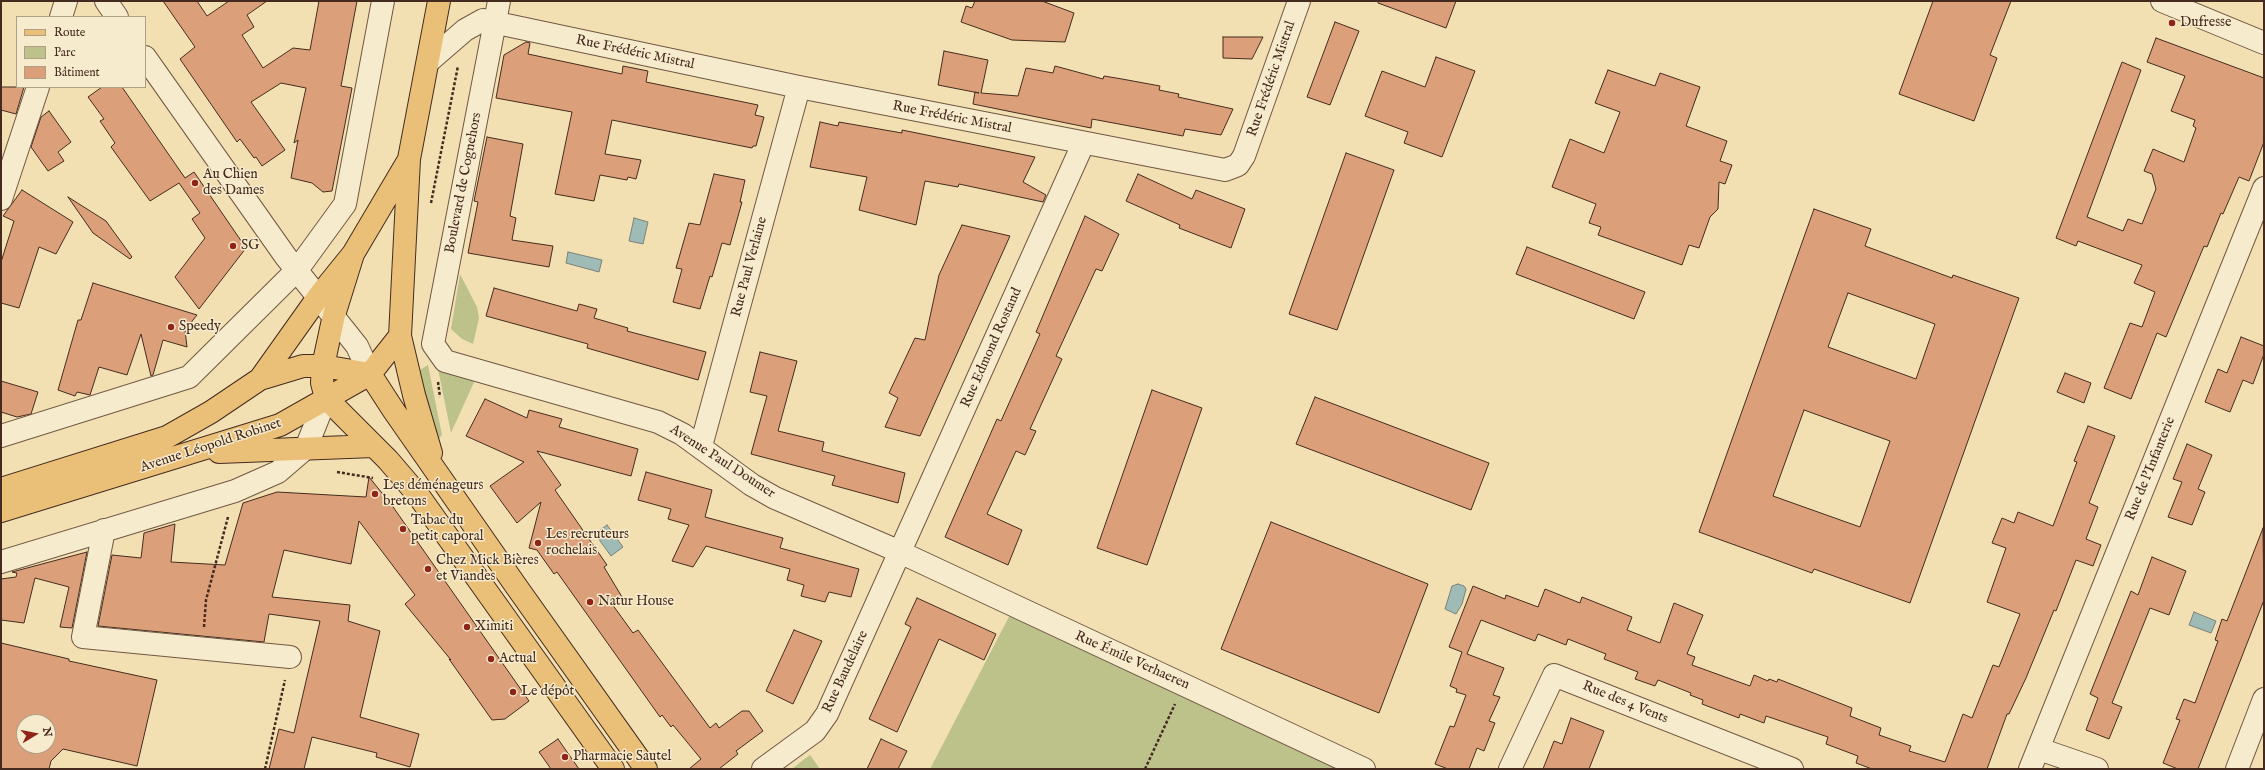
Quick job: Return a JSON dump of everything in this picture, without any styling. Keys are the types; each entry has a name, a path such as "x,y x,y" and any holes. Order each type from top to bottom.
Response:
{"main road":[{"path":"436,472 414,395 400,336 410,159 439,1"},
{"path":"260,379 319,296 354,254 410,159"},
{"path":"354,254 334,315 323,366 322,383 326,398 374,446 418,495 613,769"},
{"path":"326,398 370,374 400,336"},
{"path":"260,379 304,366 323,366 370,374 436,472 646,769"},
{"name":"Avenue Léopold Robinet","path":"1,489 167,437 211,412 260,379"},
{"name":"Avenue Léopold Robinet","path":"1,511 280,425 326,398"},
{"path":"192,453 306,448 336,449 374,446"}],"street":[{"path":"61,16 66,1"},
{"path":"106,1 116,16"},
{"path":"1,436 189,377 297,270 345,204 383,1"},
{"name":"Boulevard de Cognehors","path":"439,352 499,1"},
{"name":"Rue Frédéric Mistral","path":"428,62 465,30 483,20 495,24 799,87 1083,144 1225,170 1238,165 1244,156 1299,1"},
{"path":"2162,1 2264,44"},
{"path":"146,58 297,270 357,346 370,374"},
{"name":"Rue Paul Verlaine","path":"701,446 799,87"},
{"path":"1,199 38,88"},
{"name":"Rue Edmond Rostand","path":"901,553 1083,144"},
{"name":"Rue de l'Infanterie","path":"2030,769 2264,188"},
{"name":"Avenue Paul Doumer","path":"439,352 658,422 682,434 701,446 752,485 775,498 901,553"},
{"path":"1,562 235,491 278,472 306,448 326,398"},
{"path":"104,530 83,637 290,657"},
{"name":"Rue Émile Verhaeren","path":"901,553 1364,769"},
{"name":"Rue Baudelaire","path":"763,769 815,731 822,723 901,553"},
{"name":"Rue des 4 Vents","path":"1510,769 1554,675 1792,769"},
{"path":"2237,769 2264,698"},
{"path":"2039,749 2097,769"}],"path":[{"path":"430,207 465,30"},
{"path":"439,352 440,398"},
{"path":"335,471 379,479"},
{"path":"202,648 206,600 235,491"},
{"path":"265,769 290,657"},
{"path":"1145,769 1184,684"}],"green space":[{"path":"460,274 477,307 479,318 473,344 462,339 451,329"},
{"path":"428,365 442,435 438,440 418,371"},
{"path":"438,369 475,380 451,433"},
{"path":"1014,607 1364,769 930,769"},
{"path":"810,755 820,769 792,769 803,760"}],"water":[{"path":"634,218 648,222 643,244 629,241"},
{"path":"568,252 602,260 599,272 566,263"},
{"path":"607,525 623,547 611,556 595,534"},
{"path":"1458,584 1464,586 1466,589 1462,604 1456,614 1445,609 1452,586"},
{"path":"2194,612 2216,621 2211,633 2189,625"}],"building":[{"path":"163,1 197,1 207,16 229,1 267,1 247,15 254,27 242,35 263,68 293,48 310,50 319,1 357,1 341,86 352,88 332,191 323,192 312,183 291,178 298,140 294,143 306,88 281,83 251,102 285,150 262,166 240,139 237,142 180,59 195,47"},
{"path":"975,1 1042,1 1074,13 1065,42 1012,40 961,22 966,6 972,8"},
{"path":"1378,1 1456,1 1446,28 1378,3"},
{"path":"1933,1 2011,1 1990,55 1997,58 1974,121 1899,94"},
{"path":"1335,22 1359,31 1330,105 1307,97"},
{"path":"1223,37 1263,37 1252,59 1223,58"},
{"path":"2156,38 2264,78 2264,142 2249,181 2239,177 2223,214 2221,213 2207,247 2204,246 2166,337 2157,333 2131,399 2104,388 2130,323 2142,327 2155,292 2134,283 2142,265 2078,241 2076,246 2056,238 2122,62 2141,70 2087,217 2123,231 2128,219 2142,224 2156,189 2152,174 2144,171 2153,149 2184,162 2196,128 2193,126 2195,120 2171,111 2185,76 2147,62"},
{"path":"526,42 530,43 528,54 622,74 623,66 648,71 646,82 758,105 755,115 764,117 756,146 753,146 752,148 612,120 605,154 641,160 636,179 628,177 627,180 600,175 594,201 555,194 572,112 496,98 504,55"},
{"path":"944,51 988,60 981,93 1018,96 1026,68 1053,73 1055,66 1103,79 1104,76 1160,86 1159,90 1179,94 1178,97 1233,109 1221,135 1185,129 1183,136 1092,119 1091,128 973,104 975,92 938,85"},
{"path":"1436,57 1475,71 1442,157 1404,143 1408,132 1365,116 1382,71 1425,87"},
{"path":"1608,70 1655,86 1660,73 1700,87 1686,126 1727,141 1720,161 1732,165 1725,184 1719,182 1718,209 1710,217 1699,248 1689,245 1682,265 1598,235 1601,227 1589,223 1596,204 1552,187 1570,139 1604,153 1620,112 1595,103"},
{"path":"1,87 24,88 16,114 1,110"},
{"path":"101,88 123,88 185,178 194,172 246,248 199,309 175,277 205,238 192,219 200,213 179,183 150,201 111,147 115,143 100,121 104,119 88,97"},
{"path":"49,111 71,142 58,152 64,161 48,171 31,147 41,117"},
{"path":"820,122 838,126 839,122 902,133 902,130 1035,157 1023,182 1046,195 1043,202 959,184 958,187 925,181 916,225 859,210 867,177 810,167"},
{"path":"487,137 523,144 510,216 516,218 512,240 553,246 549,267 468,253 478,202 474,201"},
{"path":"1346,153 1394,170 1337,330 1289,314"},
{"path":"714,174 745,180 740,202 742,202 730,245 722,243 712,277 710,276 700,309 673,302 682,269 676,268 689,223 700,225"},
{"path":"1138,174 1192,199 1196,190 1245,209 1231,248 1179,228 1180,225 1126,201"},
{"path":"22,190 73,222 56,254 39,247 19,308 1,303 1,262 14,221 3,216"},
{"path":"68,197 106,221 132,257 130,259 93,233"},
{"path":"1814,209 1871,229 1865,246 1952,278 1953,275 2019,298 1910,603 1814,569 1812,573 1699,532","holes":["1848,293 1935,324 1916,379 1828,347","1804,410 1890,441 1860,527 1773,496"]},
{"path":"1085,216 1119,234 1102,271 1096,269 1056,356 1062,359 1030,429 1036,431 1025,455 1016,451 987,514 1022,530 1008,565 945,537 997,419 1001,421 1040,334 1036,332"},
{"path":"962,225 1010,236 920,436 885,427 898,398 889,393 915,338 925,340 939,275"},
{"path":"1527,247 1645,292 1634,319 1516,274"},
{"path":"93,283 197,315 185,330 187,347 163,340 153,375 151,376 141,334 127,375 99,367 90,395 77,392 75,396 58,390 78,320 81,320"},
{"path":"494,288 577,311 579,304 597,309 594,318 628,328 627,331 706,352 698,380 587,348 588,344 486,316"},
{"path":"2241,337 2264,346 2264,354 2253,384 2243,380 2230,412 2205,402 2218,369 2227,373"},
{"path":"760,352 797,361 778,431 824,442 822,451 905,473 898,503 832,485 835,476 751,454 767,396 750,392"},
{"path":"2065,373 2091,383 2084,403 2057,392"},
{"path":"1,381 38,392 31,414 17,417 1,412"},
{"path":"1152,390 1202,408 1147,565 1097,548"},
{"path":"1315,397 1489,463 1471,510 1296,444"},
{"path":"485,399 527,418 529,410 562,419 559,427 638,449 631,476 537,451 561,485 555,490 607,565 604,567 622,597 612,604 633,633 638,630 710,728 716,723 719,728 742,711 749,711 763,731 736,751 738,754 719,769 689,769 701,759 673,725 671,727 662,715 660,717 557,572 554,574 537,550 529,548 541,502 517,523 490,486 524,462 466,436"},
{"path":"2088,426 2115,436 2089,503 2098,507 2086,539 2101,545 2093,566 2076,560 2056,611 2054,610 2026,678 2009,714 2007,714 1987,769 1872,769 1856,763 1858,756 1826,744 1828,737 1766,716 1764,723 1740,714 1739,718 1702,704 1703,700 1690,695 1691,693 1658,680 1655,686 1635,679 1638,672 1604,659 1606,654 1568,639 1566,645 1538,634 1535,641 1481,620 1467,654 1504,668 1493,695 1500,697 1489,721 1495,723 1484,751 1477,748 1469,769 1448,769 1435,764 1450,726 1454,727 1466,695 1456,692 1457,689 1450,686 1462,652 1449,647 1473,586 1505,599 1506,595 1538,607 1545,589 1580,603 1582,597 1632,617 1627,630 1660,643 1674,603 1703,615 1687,654 1695,657 1692,665 1750,686 1754,675 1768,681 1769,679 1777,682 1778,679 1852,708 1850,716 1881,728 1879,735 1911,746 1909,751 1945,762 1963,714 1972,718 1993,665 1999,667 2020,614 1987,602 2006,548 1992,543 2002,518 2014,523 2018,512 2053,526 2077,462 2074,461"},
{"path":"2187,444 2212,455 2198,489 2205,492 2192,525 2168,517 2182,482 2173,479"},
{"path":"646,472 712,490 705,517 783,538 780,548 859,569 851,597 829,592 825,602 801,596 804,585 787,580 790,569 706,546 693,567 672,561 689,525 668,519 671,509 638,500"},
{"path":"369,477 391,504 529,701 505,719 492,720 449,659 451,660 405,604 415,595 359,521 351,564 284,550 272,597 350,605 348,621 380,631 360,717 419,734 410,767 376,757 377,753 312,737 304,769 269,769 279,729 294,733 320,621 269,614 264,642 98,626 112,555 141,558 144,533 175,524 171,562 225,565 243,503 277,492 366,497"},
{"path":"1271,522 1428,584 1379,713 1221,649"},
{"path":"2263,528 2264,600 2198,769 2178,769 2163,763 2180,720 2176,719 2184,699 2195,703 2218,641 2215,640 2222,619 2227,621"},
{"path":"87,552 72,628 60,627 69,587 35,578 24,623 1,620 1,579 16,577 17,573 12,572"},
{"path":"2152,557 2186,571 2169,615 2150,608 2112,703 2122,707 2109,739 2086,730 2098,698 2090,694 2131,591 2138,595"},
{"path":"917,598 996,634 984,660 939,639 897,732 869,719 911,627 905,624"},
{"path":"794,630 822,641 793,704 766,691"},
{"path":"1,643 69,659 69,661 157,680 137,766 63,749 51,761 49,769 1,769"},
{"path":"1571,718 1604,731 1589,769 1543,769 1554,741 1562,744"},
{"path":"558,739 579,769 551,769 539,752"},
{"path":"881,739 907,751 898,769 867,769"}],"place":[{"name":"Dufresse","path":"2172,23"},
{"name":"Au Chien des Dames","path":"195,183"},
{"name":"SG","path":"233,246"},
{"name":"Speedy","path":"171,327"},
{"name":"Les déménageurs bretons","path":"375,494"},
{"name":"Tabac du petit caporal","path":"403,529"},
{"name":"Les recruteurs rochelais","path":"538,543"},
{"name":"Chez Mick Bières et Viandes","path":"428,569"},
{"name":"Natur House","path":"590,602"},
{"name":"Ximiti","path":"467,627"},
{"name":"Actual","path":"491,659"},
{"name":"Le dépôt","path":"513,692"},
{"name":"Pharmacie Sautel","path":"565,757"}]}
